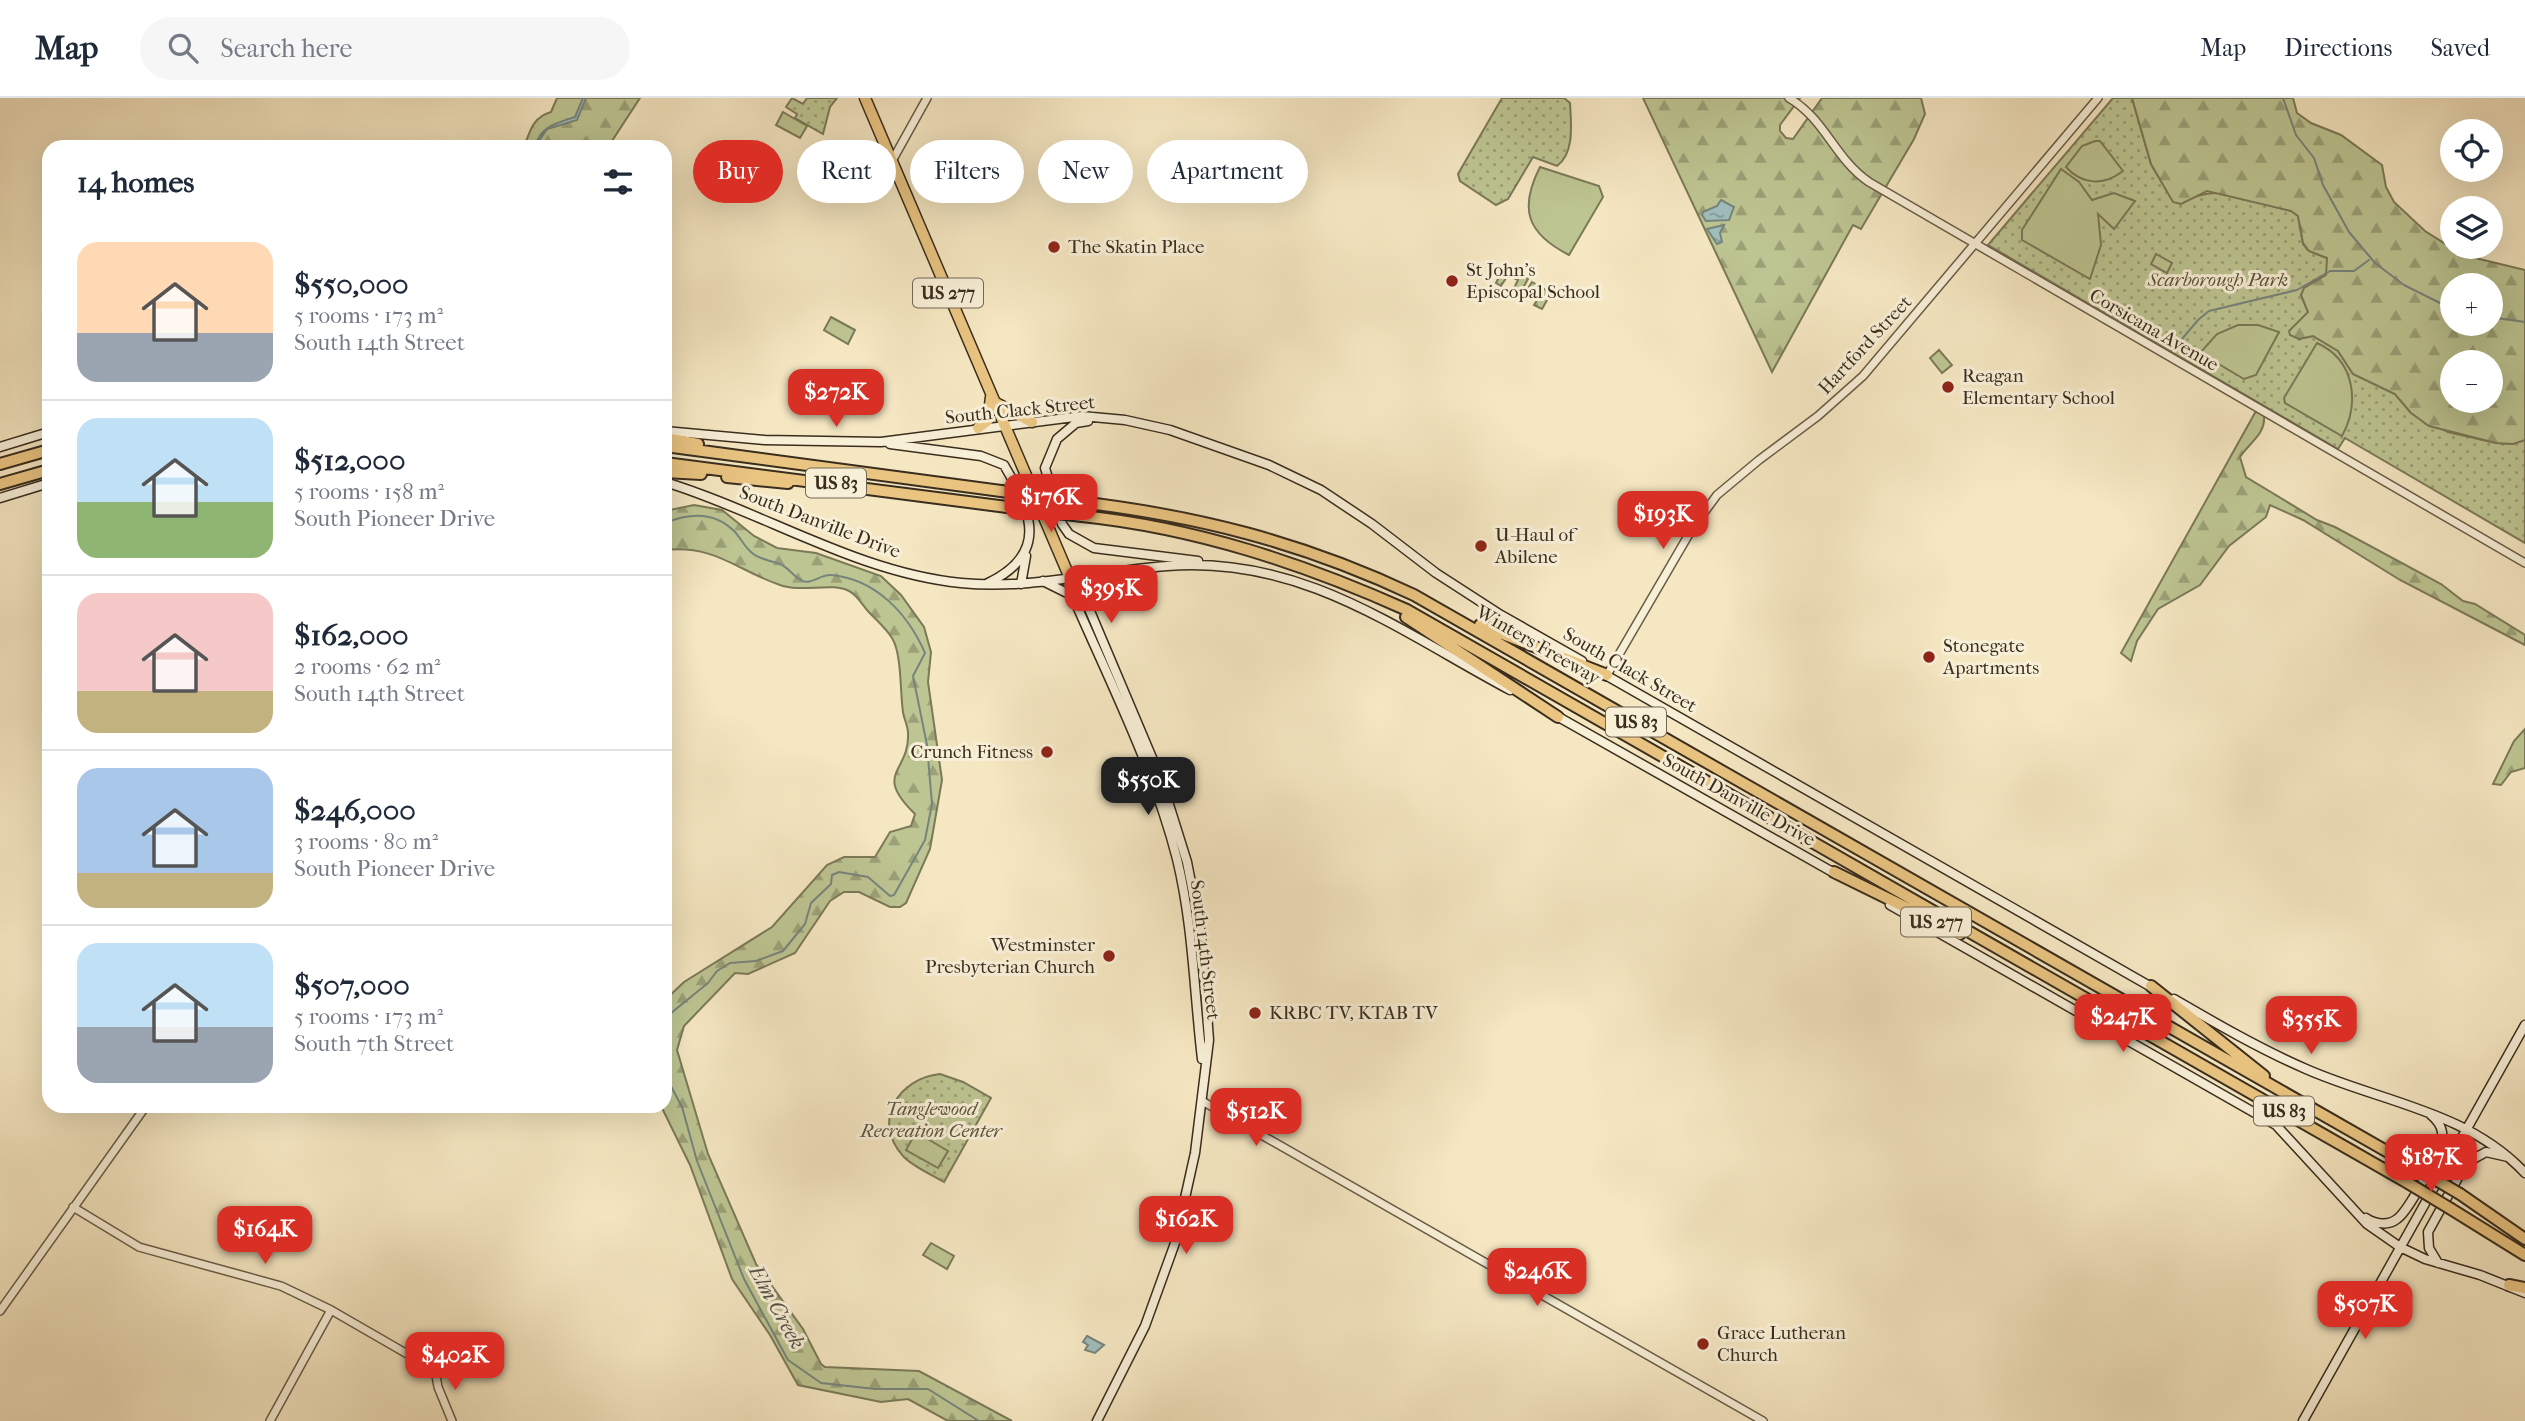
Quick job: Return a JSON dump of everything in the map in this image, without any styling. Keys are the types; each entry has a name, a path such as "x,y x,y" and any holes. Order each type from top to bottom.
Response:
{"highway":[{"name":"US 277","path":"865,98 883,140"},
{"name":"US 277","path":"896,170 1069,576"},
{"path":"978,428 989,418 991,393"},
{"path":"996,403 1014,415 1032,422"},
{"path":"672,439 811,465"},
{"name":"Winters Freeway","path":"672,447 1192,519 1300,547 1405,591 1786,809 1889,864 2316,1110 2460,1194 2525,1239"},
{"path":"0,464 42,452"},
{"name":"Winters Freeway","path":"672,464 843,484 1188,532 1298,564 1368,593 1448,632 1676,766 2409,1183 2525,1255"},
{"path":"0,484 42,472"},
{"path":"672,472 771,483 843,484"},
{"path":"1405,591 1477,624 1607,676"},
{"path":"1368,593 1558,717"},
{"name":"US 277","path":"1834,872 2039,971"},
{"name":"US 277","path":"2151,986 2267,1078 2316,1110"},
{"path":"2509,1285 2525,1291"}],"main road":[{"name":"South Clack Street","path":"672,432 765,440 881,443 978,428 1104,417 1145,423 1226,448 1302,480 1346,506 1436,573 1501,615 2232,1033 2307,1070 2361,1091 2425,1110 2468,1129 2511,1158 2525,1173"},
{"path":"1104,417 1076,423 1067,429 1057,439 1047,457 1046,481 1062,524 1069,534 1094,548 1217,564"},
{"path":"0,447 42,434"},
{"path":"881,443 981,456 1004,465 1029,522 1021,584"},
{"name":"South Danville Drive","path":"672,484 706,495 860,557 907,572 959,583 1021,584 1168,565 1217,564 1286,577 1345,598 1834,872 2276,1125 2367,1224 2400,1247 2438,1263 2509,1285"},
{"path":"0,498 42,485"},
{"path":"985,584 1010,572 1027,553"},
{"path":"1086,602 1088,584 1101,573"},
{"name":"South 14th Street","path":"1069,576 1073,597 1154,789 1176,857 1190,927 1204,1070"},
{"name":"South 14th Street","path":"1069,576 1079,585 1161,779 1187,862 1201,934 1209,1040 1186,1199 1169,1261 1145,1326 1100,1420"},
{"path":"1043,581 1073,597"},
{"path":"2303,1421 2525,1025"},
{"path":"2355,1210 2372,1222 2379,1223 2389,1223 2402,1215 2441,1142 2440,1125 2425,1110"},
{"path":"2438,1263 2429,1248 2428,1232 2466,1163 2477,1154 2486,1152 2511,1158"}],"street":[{"path":"896,154 927,98"},
{"name":"Corsicana Avenue","path":"1789,98 1818,121 1858,175 2525,563"},
{"name":"Hartford Street","path":"1607,676 1692,529 1717,495 1853,386 2098,98"},
{"path":"1199,1034 1209,1040"},
{"path":"1202,1101 1763,1421"},
{"path":"0,1311 141,1113"},
{"path":"73,1208 139,1247 266,1281 331,1310 435,1370 438,1387 452,1421"},
{"path":"270,1421 331,1310"}],"green space":[{"path":"557,98 640,98 613,140 526,140 540,117 551,112"},
{"path":"792,98 803,104 807,98 837,98 830,107 823,134 795,118 797,114 786,107"},
{"path":"1502,98 1564,98 1570,103 1571,137 1567,153 1557,166 1533,157 1508,199 1496,205 1460,181 1458,174"},
{"path":"1643,98 1800,98 1780,125 1780,131 1786,138 1793,139 1822,98 1921,98 1925,114 1914,139 1861,229 1853,225 1772,372"},
{"name":"Scarborough Park","path":"2113,98 2132,98 2151,164 2173,201 2181,204 2208,193 2222,193 2292,211 2298,216 2303,244 2309,251 2327,258 2327,274 2322,279 2314,280 2301,295 2308,312 2299,339 2313,336 2338,351 2353,374 2395,394 2411,413 2448,432 2496,443 2513,444 2525,440 2525,543 2345,438 2338,449 1988,245"},
{"path":"2132,98 2293,98 2297,113 2311,123 2341,135 2382,165 2386,187 2394,202 2425,231 2440,240 2440,259 2480,259 2525,270 2525,440 2513,444 2496,443 2429,426 2411,413 2395,394 2353,374 2338,351 2313,336 2299,339 2290,335 2289,331 2308,312 2301,295 2304,288 2326,275 2327,258 2309,251 2303,243 2298,216 2291,211 2207,191 2181,204 2173,202 2151,164"},
{"path":"783,112 807,126 800,138 776,125"},
{"path":"2100,141 2123,171 2108,179 2093,181 2079,177 2066,167 2082,146"},
{"path":"1540,167 1599,186 1603,197 1569,255 1544,238 1531,219 1529,196"},
{"path":"2061,169 2079,182 2092,200 2114,193 2135,201 2114,229 2098,214 2101,245 2090,279 2022,240 2022,230"},
{"path":"2156,254 2172,263 2167,273 2151,264"},
{"path":"1505,266 1528,279 1519,295 1512,292 1518,280 1508,275 1501,286 1496,283"},
{"path":"1532,282 1551,293 1542,309 1534,305 1539,297 1527,290"},
{"path":"831,317 855,330 848,344 824,330"},
{"path":"2238,325 2258,325 2279,332 2256,375 2244,379 2200,353 2217,334"},
{"path":"2317,343 2339,360 2350,384 2351,410 2342,436 2285,403 2284,398"},
{"path":"1939,350 1952,365 1942,373 1930,358"},
{"path":"2256,411 2264,416 2264,422 2260,433 2240,457 2246,477 2317,520 2441,584 2463,601 2475,604 2525,635 2525,645 2400,580 2303,520 2270,505 2266,517 2229,546 2200,585 2158,609 2137,641 2131,661 2121,653"},
{"path":"694,505 722,510 754,536 777,548 816,553 881,576 901,595 924,627 931,652 928,682 942,780 930,849 906,903 900,907 890,907 859,892 844,892 830,901 795,953 748,974 735,973 684,1026 677,1050 708,1154 756,1264 803,1329 821,1364 825,1367 919,1371 1012,1421 948,1421 908,1399 881,1402 798,1385 770,1335 732,1279 690,1165 664,1113 672,1113 672,993 684,982 772,927 827,865 844,857 875,857 890,832 911,826 915,814 902,800 894,780 904,757 908,733 903,712 898,654 890,634 856,597 842,588 798,588 780,585 712,555 672,550 672,510"},
{"path":"2525,729 2525,768 2511,772 2501,785 2493,784 2514,741"},
{"name":"Tanglewood Recreation Center","path":"940,1074 963,1082 991,1098 944,1182 907,1160 894,1143 890,1129 894,1103 902,1092 925,1077"},
{"path":"916,1132 948,1151 938,1168 906,1150"},
{"path":"931,1243 954,1256 947,1269 923,1255"}],"water":[{"path":"583,98 586,98 577,120 547,129 537,140 545,130 556,124 575,117"},
{"path":"1721,200 1734,207 1729,220 1706,221 1703,212 1717,206"},
{"path":"1724,225 1720,233 1722,242 1717,244 1707,229"},
{"path":"1087,1336 1104,1345 1095,1353 1085,1350 1088,1345 1083,1342"}],"waterway":[{"path":"2283,98 2296,135 2314,158 2323,185 2349,232 2375,263 2404,285 2440,303"},
{"path":"2171,352 2209,311 2297,290 2330,271 2354,271 2369,260"},
{"path":"2503,319 2525,322"},
{"name":"Elm Creek","path":"672,521 692,516 718,520 734,531 754,555 783,565 801,580 808,582 831,575 847,578 876,591 900,612 925,653 913,676 927,745 932,804 925,840 894,895 890,896 868,877 839,872 832,875 831,884 811,903 805,924 783,951 756,961 730,963 717,971 708,983 672,1012"},
{"name":"Elm Creek","path":"672,1088 682,1107 697,1161 744,1279 788,1360 821,1383 875,1389 928,1389 979,1421"}],"place":[{"name":"The Skatin Place","path":"1054,247"},
{"name":"St John's Episcopal School","path":"1452,281"},
{"name":"Reagan Elementary School","path":"1948,387"},
{"name":"U-Haul of Abilene","path":"1481,546"},
{"name":"Stonegate Apartments","path":"1929,657"},
{"name":"Crunch Fitness","path":"1047,752"},
{"name":"Westminster Presbyterian Church","path":"1109,956"},
{"name":"KRBC TV, KTAB TV","path":"1255,1013"},
{"name":"Grace Lutheran Church","path":"1703,1344"}]}
